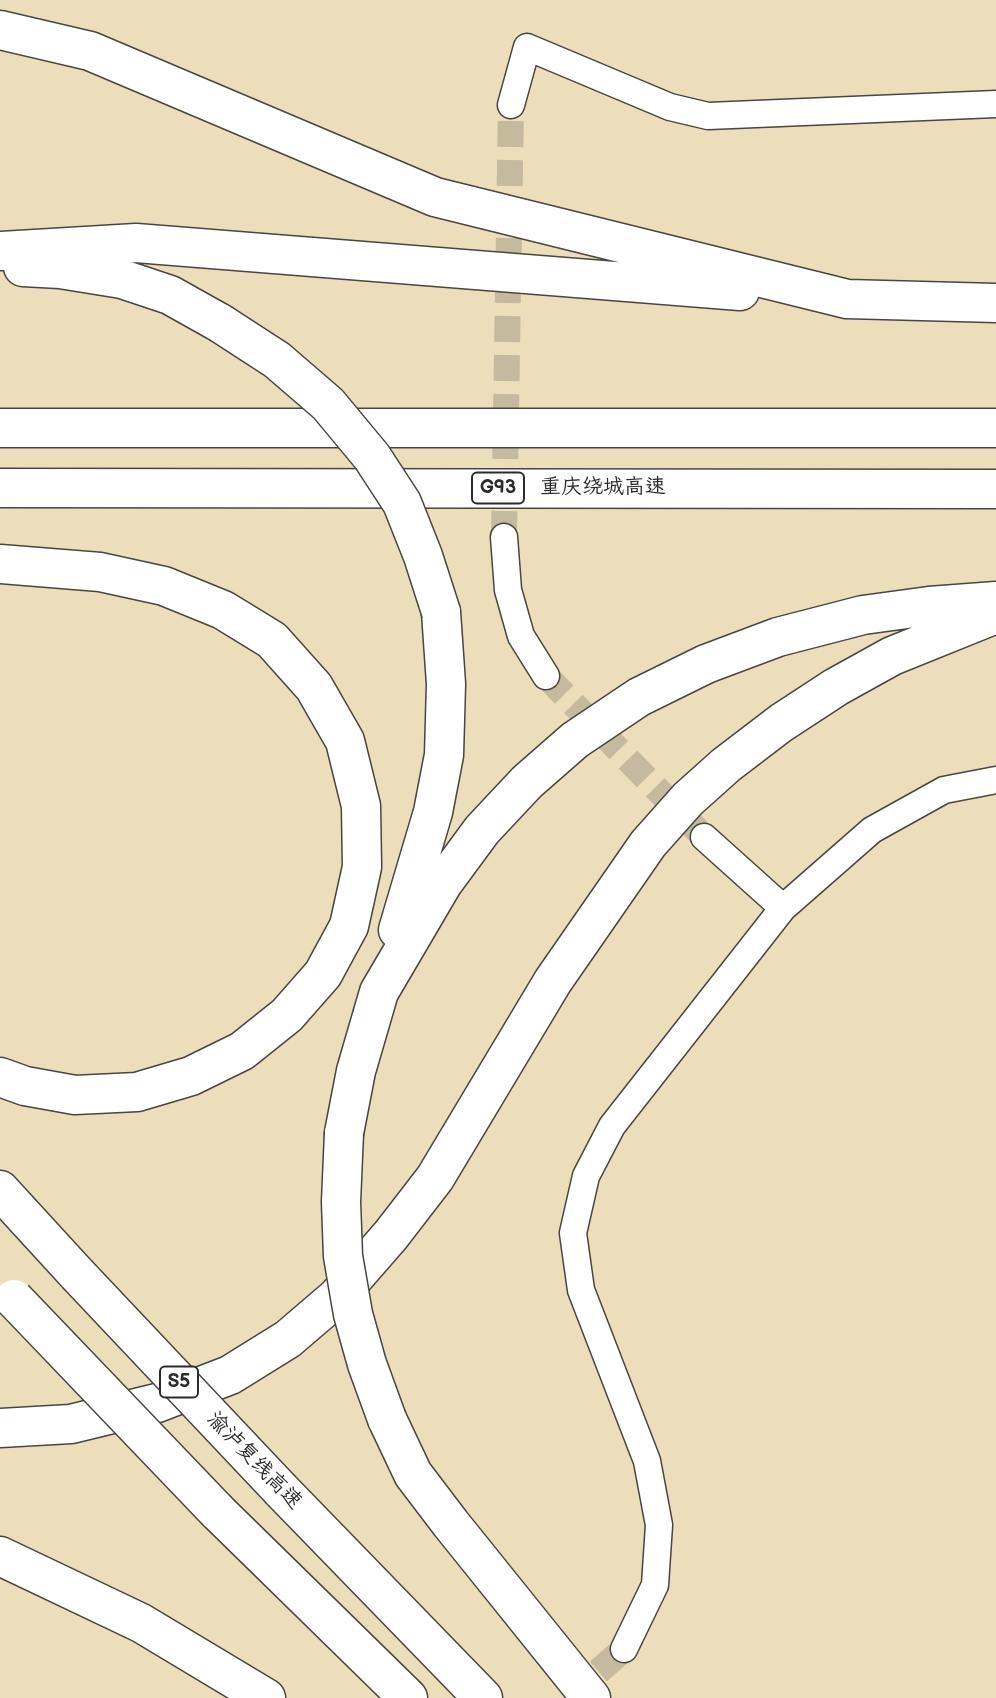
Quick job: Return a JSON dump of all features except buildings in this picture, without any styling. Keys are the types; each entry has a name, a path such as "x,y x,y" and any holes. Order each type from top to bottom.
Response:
{"highway":[{"path":"0,30 90,51 435,197 847,299"},
{"path":"0,251 136,243 847,299 996,303"},
{"path":"0,265 60,269 122,279 170,295 220,323 277,360 328,404 372,457 402,503 441,612 446,684 444,755 433,812 356,1071 344,1133 341,1202 343,1256 353,1314 367,1364 387,1419 413,1474 591,1698"},
{"path":"0,428 996,428"},
{"name":"重庆绕城高速","path":"0,488 996,489"},
{"path":"0,564 100,572 164,586 223,610 272,640 314,687 345,741 361,806 362,867 349,926 323,974 287,1015 242,1051 191,1076 137,1092 75,1095 24,1086 0,1077"},
{"path":"379,992 443,883 482,830 527,782 575,740 639,697 706,664 778,637 863,615 996,601"},
{"path":"0,1428 71,1424 157,1403 230,1375 288,1339 337,1297 391,1235 435,1178 553,981 648,844 688,799 726,765 781,723 836,687 892,656 996,614"},
{"name":"渝泸复线高速","path":"0,1191 281,1490 483,1698"},
{"path":"7,1292 217,1511 408,1698"},
{"path":"0,1556 141,1623 266,1698"}],"street":[{"path":"511,105 527,47 670,107 708,116 996,104"},
{"path":"504,537 508,590 521,636 545,676"},
{"path":"624,1649 654,1585 659,1525 647,1461 581,1290 573,1233 586,1176 612,1126 783,908 872,830 944,790 996,780"},
{"path":"704,837 783,908"}],"tunnel":[{"path":"504,537 511,105"},
{"path":"546,676 704,837"},
{"path":"569,1697 624,1649"}]}
